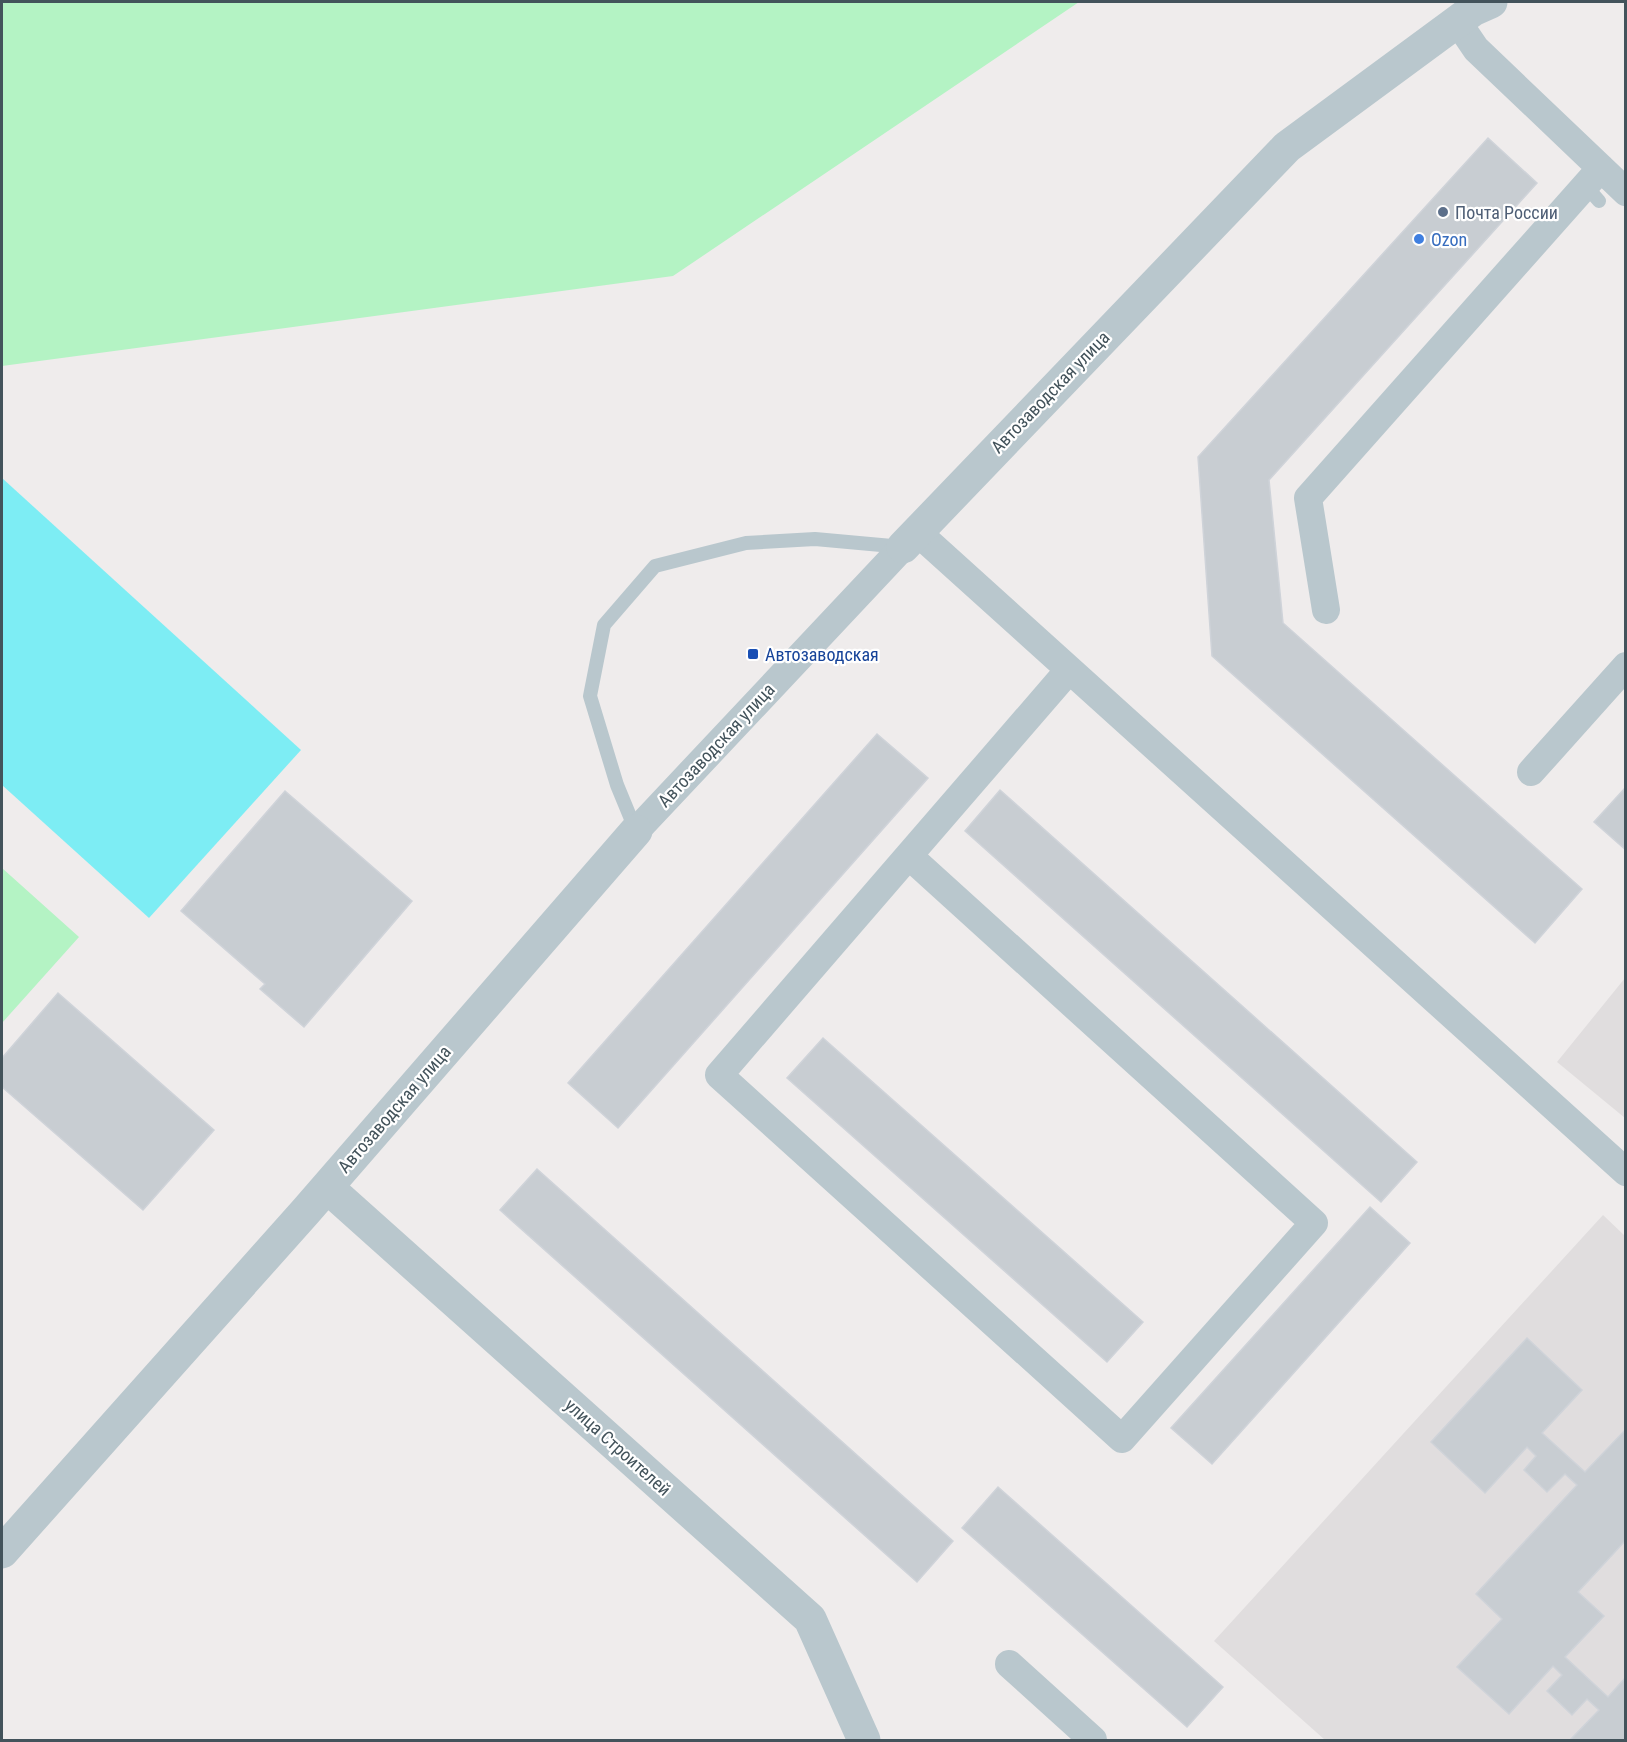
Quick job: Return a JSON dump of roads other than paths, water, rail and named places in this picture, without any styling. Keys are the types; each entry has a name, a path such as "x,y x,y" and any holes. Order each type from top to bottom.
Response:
{"street":[{"name":"Автозаводская улица","path":"2,1552 327,1187 636,831 910,539 1287,147 1457,21 1491,2"},
{"path":"1326,610 1308,498 1603,186 1476,49 1457,21"},
{"path":"910,539 1069,670 1626,1172"},
{"path":"1531,772 1626,666"},
{"path":"909,856 1314,1223 1122,1438 719,1075 1069,670"},
{"name":"улица Строителей","path":"327,1187 810,1619 864,1740"},
{"path":"1009,1664 1094,1740"}],"lane":[{"path":"636,831 617,785 590,696 604,625 655,566 746,543 815,539 910,539"}],"water":[{"path":"2,478 301,750 149,918 2,785"}],"place":[{"name":"Почта России","path":"1443,212"},
{"name":"Ozon","path":"1419,239"},
{"name":"Автозаводская","path":"753,654"}]}
